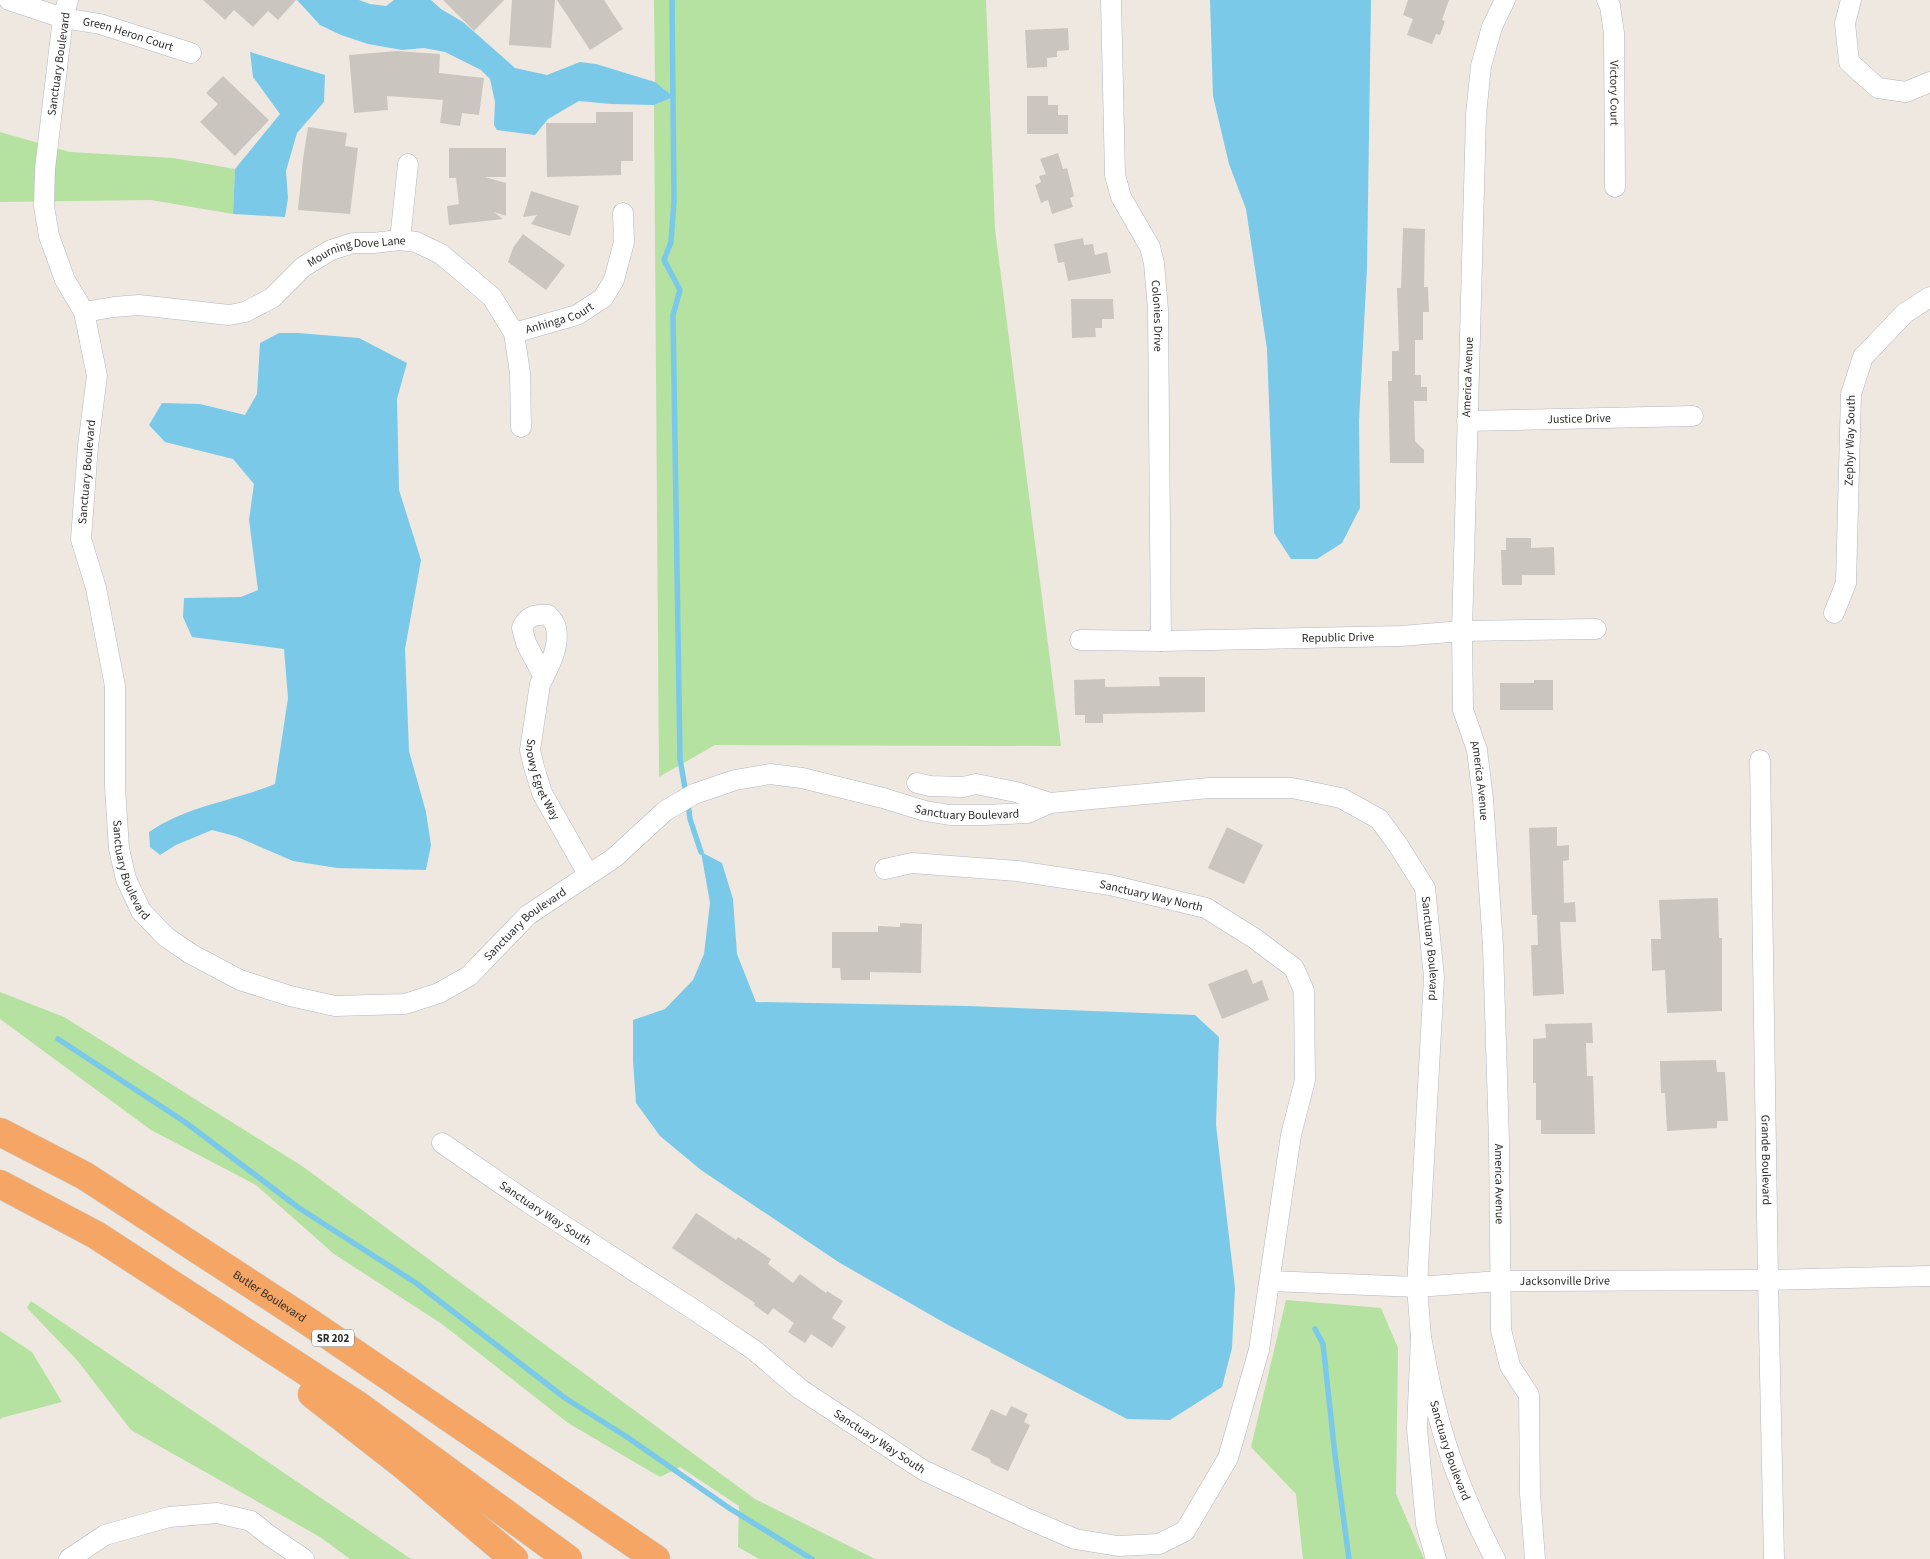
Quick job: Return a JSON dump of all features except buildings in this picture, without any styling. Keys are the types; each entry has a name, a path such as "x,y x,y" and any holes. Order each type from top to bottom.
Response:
{"highway":[{"name":"Butler Boulevard","path":"0,1132 84,1176 306,1320 656,1559"},
{"path":"0,1184 96,1235 359,1406 568,1559"},
{"path":"173,1284 403,1465 514,1559"}],"street":[{"name":"Green Heron Court","path":"9,0 66,9 100,24 192,53"},
{"name":"Colonies Drive","path":"1111,0 1115,175 1121,197 1150,246 1154,263 1158,310 1161,641"},
{"name":"America Avenue","path":"1505,0 1492,27 1481,66 1477,106 1462,631 1463,710 1477,750 1483,799 1493,946 1499,1141 1501,1330 1510,1366 1528,1395 1530,1494 1535,1559"},
{"name":"Victory Court","path":"1607,0 1610,6 1614,33 1616,187"},
{"path":"1851,0 1845,23 1849,62 1878,88 1906,92 1930,82"},
{"name":"Sanctuary Boulevard","path":"66,9 45,169 44,206 49,236 64,280 84,312 97,376 88,446 81,539 96,588 115,686 115,787 119,849 126,879 141,911 174,943 240,980 290,996 335,1006 405,1004 440,993 469,976 528,915 614,858 665,811 694,794 735,780 770,774 802,778 884,798 925,811 950,815 1028,813 1050,803 1209,788 1292,788 1341,798 1379,820 1389,832 1425,888 1434,977 1418,1288 1421,1337 1417,1429 1426,1524 1436,1559"},
{"path":"400,240 408,164"},
{"name":"Anhinga Court","path":"514,333 578,315 603,298 614,280 624,242 623,214"},
{"name":"Mourning Dove Lane","path":"84,312 139,305 229,314 245,312 272,298 303,267 331,250 353,243 400,240 416,242 441,254 492,297 514,333 520,373 521,427"},
{"name":"Zephyr Way South","path":"1834,613 1846,583 1852,394 1863,357 1904,313 1930,297"},
{"name":"Justice Drive","path":"1467,422 1693,416"},
{"name":"Republic Drive","path":"1080,640 1161,641 1401,636 1462,631 1596,630"},
{"name":"Snowy Egret Way","path":"544,677 540,684 530,750 542,793 588,874"},
{"name":"Grande Boulevard","path":"1760,760 1774,1559"},
{"name":"Sanctuary Boulevard","path":"884,798 910,788 917,783 930,786 963,787 977,784 1016,792 1050,803"},
{"name":"Sanctuary Way North","path":"884,869 912,863 1017,872 1110,885 1206,908 1254,938 1294,968 1304,991 1305,1080 1291,1135 1270,1281"},
{"name":"Sanctuary Way South","path":"442,1143 529,1203 696,1310 754,1350 800,1388 923,1470 1075,1539 1118,1546 1159,1544 1185,1531 1228,1458 1259,1350 1270,1281"},
{"name":"Jacksonville Drive","path":"1270,1281 1418,1288 1500,1281 1768,1280 1930,1276"},
{"name":"Sanctuary Boulevard","path":"1421,1337 1442,1430 1459,1480 1495,1559"},
{"path":"69,1559 105,1535 169,1517 217,1513 252,1521 267,1534 304,1559"}],"green space":[{"path":"654,0 986,0 995,229 1061,746 715,745 659,777 654,105 674,97 655,82"},
{"path":"0,132 70,152 173,158 235,169 233,214 151,200 0,202"},
{"path":"0,992 64,1017 302,1166 755,1499 875,1559 759,1559 738,1547 739,1506 680,1467 660,1477 568,1423 442,1324 334,1254 256,1185 151,1130 0,1019"},
{"path":"1286,1300 1381,1308 1398,1348 1396,1494 1424,1559 1303,1559 1296,1494 1251,1447"},
{"path":"31,1301 411,1559 350,1559 320,1537 131,1430 77,1360 27,1308"},
{"path":"0,1331 32,1352 62,1402 1,1418 0,1420"}],"water":[{"path":"297,0 359,0 370,4 386,6 394,0 431,0 441,9 463,22 515,68 547,75 580,62 596,64 655,82 674,97 654,105 579,101 548,119 535,135 497,130 494,125 495,102 490,79 481,70 445,52 424,48 402,50 368,44 341,35 320,25"},
{"path":"1210,0 1371,0 1367,268 1359,421 1360,508 1342,543 1317,559 1291,559 1274,533 1267,349 1246,209 1229,164 1213,96"},
{"path":"250,52 325,75 324,102 297,133 286,171 288,198 285,217 233,214 235,169 280,114 253,77"},
{"path":"279,333 359,338 407,363 397,399 399,490 421,560 405,649 409,751 426,812 431,845 426,870 337,868 293,861 235,836 212,830 176,845 160,855 150,847 149,832 163,823 194,810 275,784 288,698 284,649 192,637 183,617 184,598 241,597 258,590 249,520 254,484 233,459 165,442 149,425 162,403 200,404 245,415 257,394 260,343"},
{"path":"701,852 722,863 733,899 737,954 756,1002 968,1006 1195,1015 1219,1037 1216,1125 1235,1288 1232,1348 1222,1387 1170,1420 1127,1419 950,1326 840,1263 701,1170 660,1136 636,1103 633,1020 665,1009 693,980 704,954 710,903"}],"waterway":[{"path":"672,0 674,201 671,242 664,260 680,290 673,315 680,759 686,794"},
{"path":"688,803 690,819 701,852"},
{"path":"58,1039 185,1122 299,1208 416,1283 565,1398 627,1437 729,1508 812,1559"},
{"path":"1315,1329 1323,1344 1349,1559"}]}
